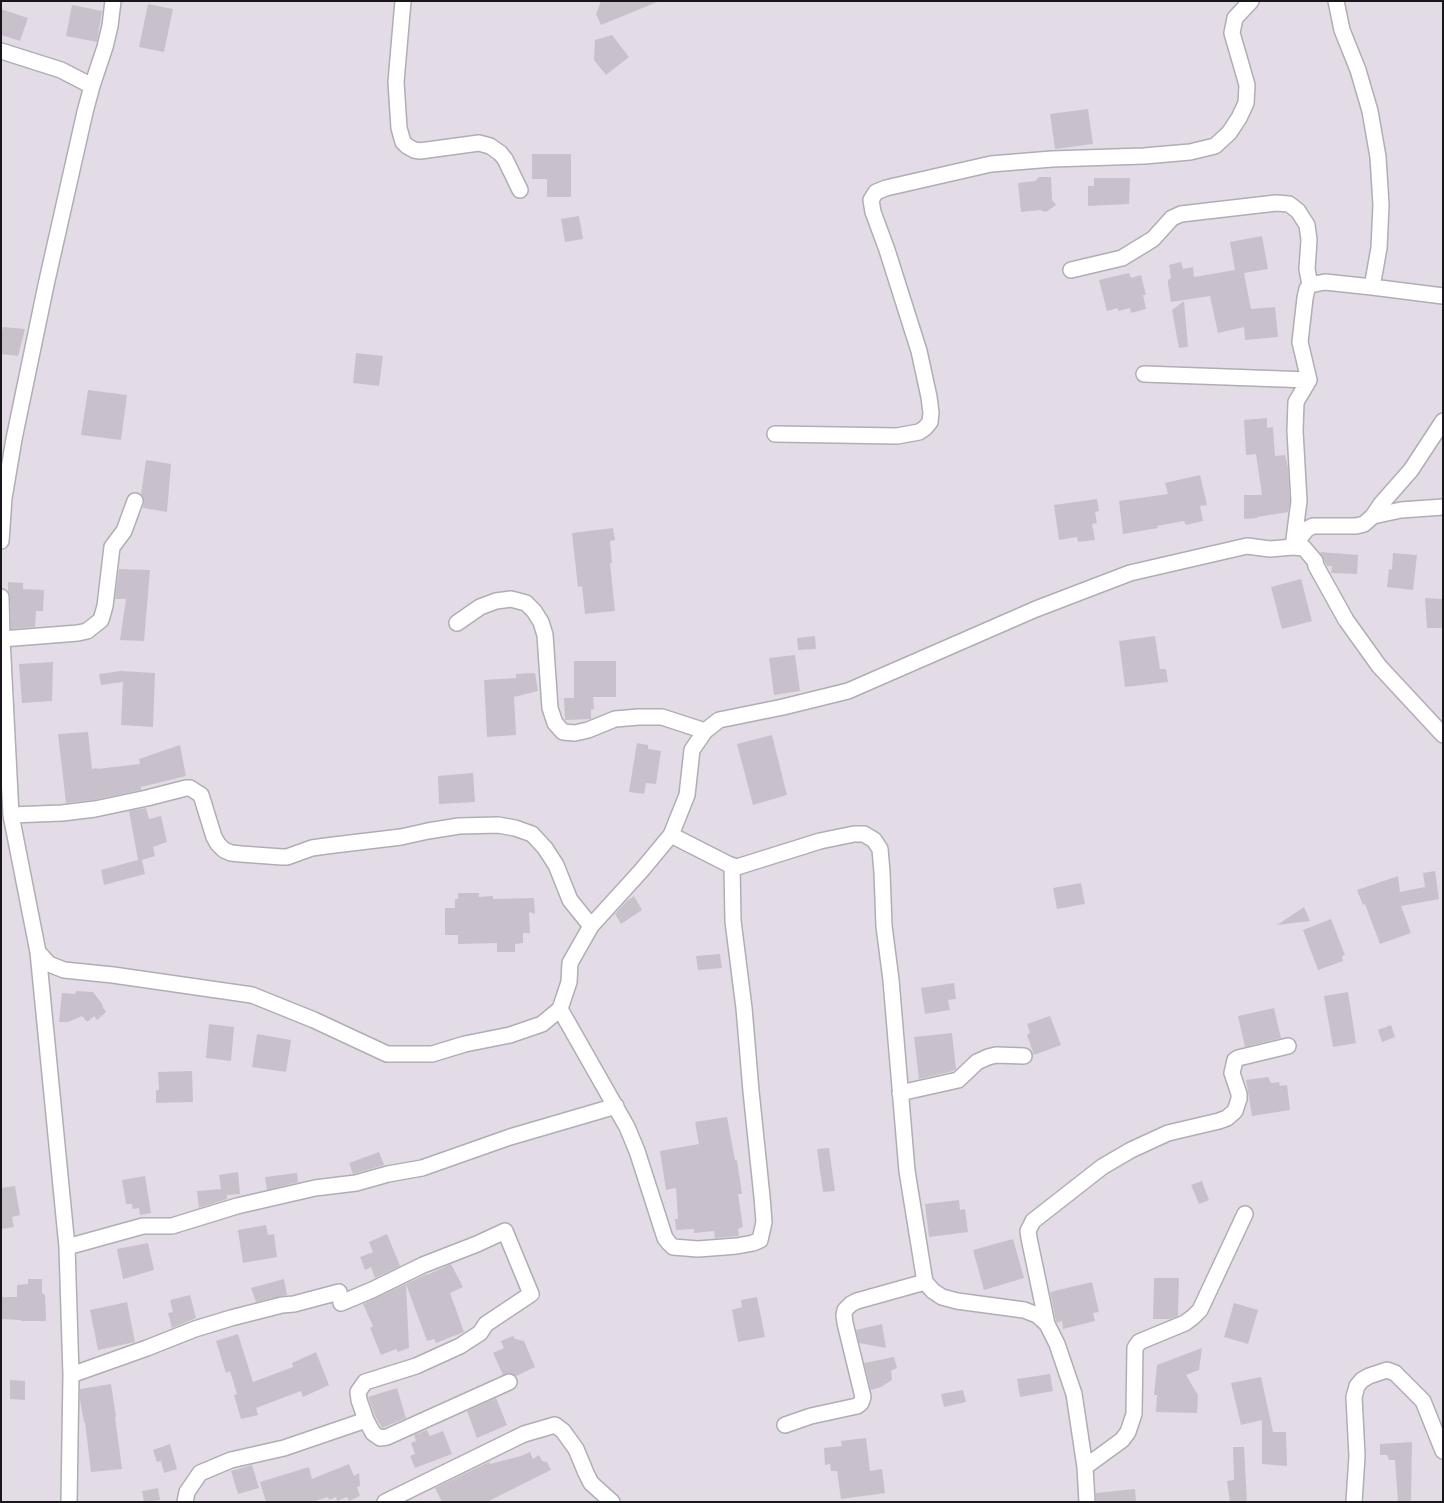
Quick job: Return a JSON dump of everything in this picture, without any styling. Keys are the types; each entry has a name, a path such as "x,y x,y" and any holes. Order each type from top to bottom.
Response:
{"street":[{"path":"1,541 4,498 14,439 84,112 109,33 113,1"},
{"path":"403,1 396,82 399,128 403,142 410,148 420,151 479,144 490,146 500,153 520,190"},
{"path":"775,434 897,436 919,432 926,428 930,422 929,397 919,351 873,212 871,200 876,192 886,188 991,164 1052,159 1144,156 1190,152 1215,146 1229,133 1246,103 1247,85 1232,33 1235,18 1251,1"},
{"path":"1336,1 1342,30 1358,70 1370,110 1378,158 1381,205 1379,248 1372,287"},
{"path":"1,51 61,70 92,86"},
{"path":"1072,270 1122,258 1153,239 1172,218 1180,214 1276,203 1289,204 1298,211 1307,225 1309,240 1307,269 1310,285 1305,298 1300,342 1309,380 1296,402 1295,431 1299,501 1293,547"},
{"path":"1310,285 1325,282 1443,296"},
{"path":"1144,374 1309,380"},
{"path":"1293,547 1307,529 1313,526 1356,526 1364,524 1373,516 1411,470 1443,421"},
{"path":"2,639 78,633 87,631 100,620 105,606 112,547 124,531 135,501"},
{"path":"1373,516 1401,510 1443,507"},
{"path":"38,952 49,964 64,970 122,976 252,995 387,1054 432,1054 465,1044 510,1035 542,1024 560,1009 569,982 570,963 591,926 671,835 686,795 692,750 705,731 719,720 848,691 1027,612 1130,573 1247,546 1270,549 1304,548 1315,561 1346,620 1374,658 1443,735"},
{"path":"1,597 5,797 11,815 38,952 67,1247 71,1375 69,1502"},
{"path":"458,623 480,607 496,600 512,599 526,603 534,611 541,622 545,635 550,708 555,723 563,732 575,733 615,720 647,717 662,717 705,731"},
{"path":"11,815 62,813 95,809 190,788 201,794 214,837 224,850 231,853 282,857 312,848 401,837 459,826 498,825 515,828 532,834 545,848 556,865 570,900 591,926"},
{"path":"671,835 737,867 820,842 854,834 864,834 874,840 880,849 884,926 891,980 907,1171 925,1282 942,1297 957,1301 1024,1310 1037,1315 1047,1324"},
{"path":"560,1009 627,1127 665,1238 669,1243 673,1247 698,1249 737,1246 760,1240 764,1222 744,1008 733,921 732,866"},
{"path":"1087,1502 1085,1467 1074,1394 1057,1344 1047,1324 1028,1231 1033,1221 1102,1167 1131,1150 1168,1133 1227,1118 1235,1111 1239,1099 1232,1073 1235,1060 1288,1046"},
{"path":"900,1093 958,1080 977,1062 988,1057 1024,1056"},
{"path":"67,1247 143,1226 172,1226 237,1206 315,1188 356,1183 388,1174 422,1168 510,1137 616,1106"},
{"path":"1085,1467 1122,1440 1128,1432 1134,1414 1135,1348 1139,1342 1185,1324 1200,1310 1245,1214"},
{"path":"71,1375 194,1329 231,1318 339,1292 341,1303 505,1231 531,1294 486,1324 480,1333 460,1346 416,1366 365,1382 358,1392 366,1420 373,1434 380,1438 387,1437 509,1382"},
{"path":"785,1425 861,1403 863,1397 845,1323 845,1310 857,1301 925,1282"},
{"path":"1354,1502 1357,1456 1354,1397 1357,1386 1362,1380 1387,1370 1395,1373 1423,1400 1443,1451"},
{"path":"185,1502 187,1492 200,1474 231,1460 284,1448 366,1420"},
{"path":"385,1502 524,1434 555,1425 564,1431 576,1449 591,1483 612,1502"}],"building":[{"path":"601,1 657,2 601,25 596,14"},
{"path":"148,4 173,9 164,52 139,47"},
{"path":"72,5 102,11 97,42 66,36"},
{"path":"1,9 28,18 20,41 1,35"},
{"path":"612,35 629,57 606,75 594,60 595,40"},
{"path":"1088,109 1093,144 1055,149 1050,114"},
{"path":"532,154 571,154 571,197 547,197 547,179 532,179"},
{"path":"1039,177 1051,177 1052,200 1056,205 1046,212 1040,210 1021,212 1018,183 1035,181"},
{"path":"1094,178 1130,178 1129,204 1088,206 1088,186 1094,186"},
{"path":"579,216 583,239 565,242 561,219"},
{"path":"1262,236 1268,269 1244,273 1251,309 1275,307 1278,337 1245,340 1244,327 1218,333 1210,296 1171,302 1168,284 1168,280 1171,278 1169,265 1181,262 1183,269 1193,267 1194,277 1235,270 1230,242"},
{"path":"1129,273 1131,278 1141,275 1146,295 1143,295 1146,309 1131,313 1130,308 1118,311 1118,308 1107,311 1099,280"},
{"path":"1184,301 1188,347 1179,348 1172,310"},
{"path":"3,327 25,329 18,356 1,354"},
{"path":"356,353 383,356 379,386 353,383"},
{"path":"88,390 127,395 121,440 81,435"},
{"path":"1267,418 1267,428 1273,427 1275,456 1285,455 1288,468 1290,501 1288,512 1244,519 1244,495 1262,495 1256,454 1246,455 1244,420"},
{"path":"146,460 171,464 167,512 143,508 144,500 141,494"},
{"path":"1200,475 1207,505 1200,506 1203,521 1186,525 1184,521 1123,534 1119,501 1168,494 1165,483"},
{"path":"1097,499 1099,511 1095,512 1097,523 1092,524 1095,540 1078,542 1077,537 1059,540 1054,505"},
{"path":"613,528 615,540 610,541 612,563 610,563 615,611 585,614 582,586 578,587 572,533"},
{"path":"1320,552 1358,555 1357,574 1331,573 1332,566 1327,566"},
{"path":"1393,553 1417,555 1413,590 1387,587 1389,569 1392,570"},
{"path":"119,569 150,570 144,641 120,640 126,599 115,599"},
{"path":"1301,579 1312,621 1282,629 1271,587"},
{"path":"8,582 23,583 23,589 44,590 43,611 36,611 35,627 11,629"},
{"path":"1425,598 1443,599 1443,628 1427,628"},
{"path":"815,636 816,649 798,650 797,638"},
{"path":"1155,636 1160,669 1166,669 1168,682 1125,687 1119,641"},
{"path":"795,655 800,691 774,695 769,658"},
{"path":"574,661 616,661 616,697 593,697 594,709 591,710 591,719 565,720 564,698 574,698"},
{"path":"53,662 52,701 22,703 19,664"},
{"path":"121,671 155,673 153,727 121,725 123,682 101,685 99,674"},
{"path":"535,673 538,691 514,697 516,735 487,737 484,680 516,678 516,674"},
{"path":"88,732 92,769 140,764 139,759 180,745 186,776 141,787 141,790 93,800 66,803 58,734"},
{"path":"772,735 787,795 753,805 737,744"},
{"path":"637,743 648,745 648,749 661,751 656,784 646,783 644,794 629,792"},
{"path":"473,773 475,802 439,804 438,776"},
{"path":"146,808 149,819 161,816 167,842 153,847 155,856 142,860 145,874 104,885 101,870 138,860 129,811"},
{"path":"1435,871 1439,899 1401,906 1411,933 1380,944 1365,904 1363,905 1357,890 1398,876 1400,892 1425,887 1423,873"},
{"path":"1081,883 1085,904 1057,909 1053,888"},
{"path":"458,893 479,893 479,897 493,896 493,899 534,898 535,914 529,912 530,933 523,933 523,943 515,944 515,952 497,952 497,943 458,944 458,935 445,935 445,908 455,908 455,899 458,899"},
{"path":"634,896 642,910 621,924 615,914"},
{"path":"1304,907 1310,921 1277,925"},
{"path":"1331,919 1345,955 1342,956 1343,961 1318,970 1303,930"},
{"path":"720,954 722,968 698,970 696,956"},
{"path":"954,983 956,999 948,1000 950,1010 925,1014 921,988"},
{"path":"76,991 93,992 106,1012 97,1020 94,1016 87,1022 82,1016 68,1022 59,1022 62,993 75,994"},
{"path":"1348,992 1356,1043 1333,1047 1324,996"},
{"path":"1274,1008 1281,1038 1245,1047 1238,1016"},
{"path":"1050,1016 1061,1045 1034,1055 1027,1035 1030,1033 1027,1024"},
{"path":"209,1024 234,1027 231,1061 206,1058"},
{"path":"1391,1025 1395,1037 1382,1042 1378,1030"},
{"path":"952,1033 956,1069 919,1079 914,1037"},
{"path":"257,1034 291,1040 286,1072 252,1067"},
{"path":"192,1071 193,1102 156,1103 156,1090 159,1090 158,1072"},
{"path":"1268,1077 1271,1083 1279,1082 1280,1086 1287,1085 1290,1110 1252,1116 1246,1080"},
{"path":"727,1117 735,1160 737,1160 742,1194 738,1194 743,1227 738,1229 739,1236 715,1238 714,1231 694,1233 694,1229 676,1230 675,1219 678,1219 676,1188 666,1190 660,1151 699,1144 695,1122"},
{"path":"829,1148 835,1191 823,1192 817,1149"},
{"path":"379,1152 384,1165 353,1174 349,1163"},
{"path":"238,1172 240,1194 227,1195 227,1199 199,1208 197,1191 221,1189 219,1175"},
{"path":"297,1173 298,1182 267,1190 265,1177"},
{"path":"145,1176 151,1213 140,1215 139,1208 133,1209 132,1204 126,1204 122,1180"},
{"path":"1202,1181 1209,1200 1199,1204 1191,1185"},
{"path":"15,1186 20,1215 12,1217 14,1227 1,1229 1,1188"},
{"path":"959,1200 960,1210 965,1209 968,1232 929,1237 925,1204"},
{"path":"266,1225 268,1235 274,1234 277,1257 243,1263 238,1230"},
{"path":"387,1234 400,1266 375,1278 371,1267 365,1270 360,1257 373,1252 369,1242"},
{"path":"1013,1239 1024,1278 984,1290 973,1250"},
{"path":"148,1243 154,1270 123,1279 117,1249"},
{"path":"451,1264 463,1287 450,1293 464,1332 436,1343 434,1339 427,1341 406,1284 409,1348 398,1352 396,1349 381,1355 370,1328 373,1326 363,1304 427,1274"},
{"path":"1154,1278 1179,1278 1178,1316 1170,1319 1153,1319"},
{"path":"28,1279 42,1279 46,1321 1,1319 1,1297 17,1297 17,1285 28,1284"},
{"path":"284,1279 287,1295 256,1302 251,1288"},
{"path":"1092,1282 1099,1312 1093,1313 1095,1321 1063,1329 1062,1321 1057,1323 1056,1321 1050,1292"},
{"path":"190,1295 196,1318 172,1328 168,1313 173,1312 170,1300"},
{"path":"757,1297 765,1337 738,1342 732,1310 742,1307 741,1300"},
{"path":"127,1302 135,1342 98,1350 90,1310"},
{"path":"1234,1303 1258,1310 1248,1344 1224,1337"},
{"path":"882,1324 886,1348 859,1343 856,1330"},
{"path":"238,1334 253,1382 293,1367 292,1363 316,1352 329,1385 303,1397 301,1391 256,1408 258,1415 241,1419 234,1395 237,1394 230,1371 226,1373 216,1341"},
{"path":"513,1336 515,1339 524,1341 535,1367 516,1376 509,1373 503,1375 493,1353 504,1348 501,1341"},
{"path":"1202,1348 1199,1370 1186,1375 1198,1395 1197,1413 1156,1412 1157,1395 1154,1395 1157,1365"},
{"path":"894,1357 897,1368 891,1371 892,1380 881,1387 871,1390 864,1363"},
{"path":"1050,1374 1053,1391 1020,1397 1017,1379"},
{"path":"1261,1377 1273,1432 1286,1432 1287,1466 1262,1464 1262,1420 1241,1425 1231,1383"},
{"path":"10,1380 25,1381 25,1400 10,1399"},
{"path":"111,1384 122,1469 91,1472 80,1389"},
{"path":"397,1388 406,1418 382,1428 368,1397"},
{"path":"963,1390 966,1402 944,1407 941,1394"},
{"path":"496,1398 507,1425 477,1438 467,1411"},
{"path":"427,1430 430,1436 443,1431 452,1454 415,1468 410,1456 415,1454 411,1443 416,1441 414,1435"},
{"path":"866,1438 870,1471 882,1469 885,1493 841,1499 837,1471 831,1471 830,1464 825,1465 824,1448 842,1446 841,1441"},
{"path":"1412,1442 1411,1502 1398,1502 1395,1460 1389,1460 1387,1455 1380,1455 1380,1444"},
{"path":"170,1444 177,1469 164,1473 161,1461 157,1462 153,1450"},
{"path":"1233,1447 1244,1447 1247,1502 1230,1502 1227,1481 1234,1480"},
{"path":"530,1452 533,1459 539,1455 542,1461 547,1462 551,1470 487,1502 442,1502 435,1488 489,1462 490,1464"},
{"path":"349,1464 354,1476 359,1473 360,1486 357,1487 360,1496 349,1501 347,1497 337,1501 336,1497 329,1500 328,1497 312,1502 266,1502 260,1482 309,1467 312,1479"},
{"path":"252,1465 259,1488 238,1494 231,1471"},
{"path":"158,1488 160,1500 144,1502 142,1491"},
{"path":"1135,1489 1136,1502 1096,1502 1096,1493"}]}
